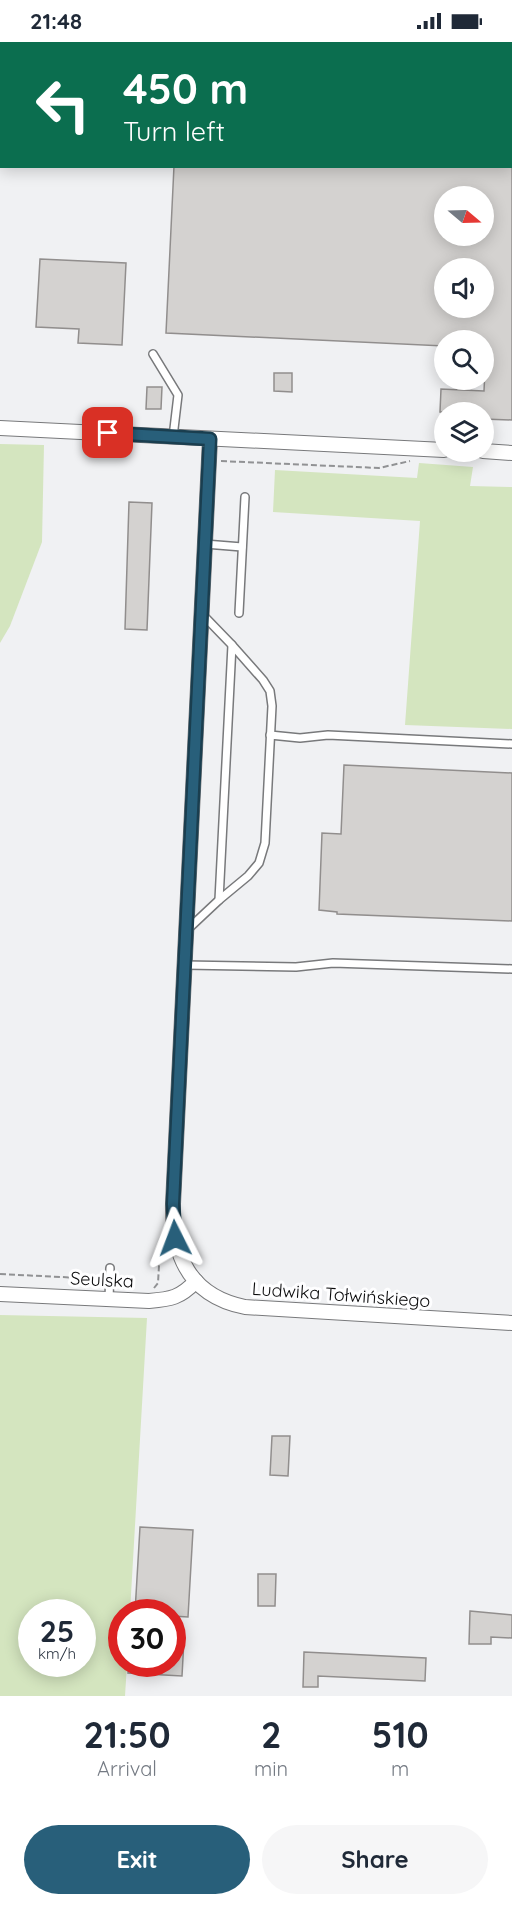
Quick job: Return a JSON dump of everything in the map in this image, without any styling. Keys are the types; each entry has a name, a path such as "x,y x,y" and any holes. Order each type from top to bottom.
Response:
{"street":[{"path":"0,428 434,453"},
{"name":"Ludwika Tołwińskiego","path":"210,439 173,1204 175,1238 185,1266 196,1281 207,1291 225,1301 246,1308 512,1323"},
{"path":"494,454 512,453"},
{"name":"Seulska","path":"0,1294 169,1299 182,1294 196,1281"}],"lane":[{"path":"153,354 178,395 173,437"},
{"path":"239,613 245,497"},
{"path":"205,544 242,546"},
{"path":"187,930 248,876 259,863 265,843 272,706 270,691 263,680 202,614"},
{"path":"219,900 232,645"},
{"path":"270,735 300,738 328,735 512,744"},
{"path":"185,965 297,967 333,963 512,969"},
{"path":"109,1299 110,1268"}],"path":[{"path":"219,461 379,468 419,458"},
{"path":"149,1289 158,1283 160,1244 162,1241 175,1238"},
{"path":"0,1274 110,1280"}],"green space":[{"path":"0,444 44,445 42,542 10,626 0,643"},
{"path":"419,463 473,467 470,486 512,487 512,729 405,725 420,521 273,512 275,470 417,478"},
{"path":"0,1315 147,1318 131,1599 108,1599 108,1677 126,1677 125,1696 0,1696"}],"building":[{"path":"174,168 512,168 512,420 494,419 494,402 440,402 441,390 494,390 494,330 434,330 434,346 166,333"},
{"path":"40,259 126,263 122,345 78,343 79,329 36,327"},
{"path":"274,373 292,373 292,392 274,391"},
{"path":"147,387 162,387 161,409 146,409"},
{"path":"129,502 152,503 147,630 125,629"},
{"path":"344,765 512,773 512,921 337,914 337,912 319,910 322,833 341,834"},
{"path":"272,1436 290,1436 288,1476 270,1475"},
{"path":"140,1527 193,1530 188,1617 186,1617 186,1599 136,1599"},
{"path":"258,1574 276,1574 275,1606 258,1606"},
{"path":"470,1611 512,1615 512,1638 491,1637 491,1644 469,1644"},
{"path":"304,1652 426,1658 425,1681 318,1676 318,1687 303,1687"}],"route":[{"path":"108,433 210,439 173,1204 175,1238"}]}
